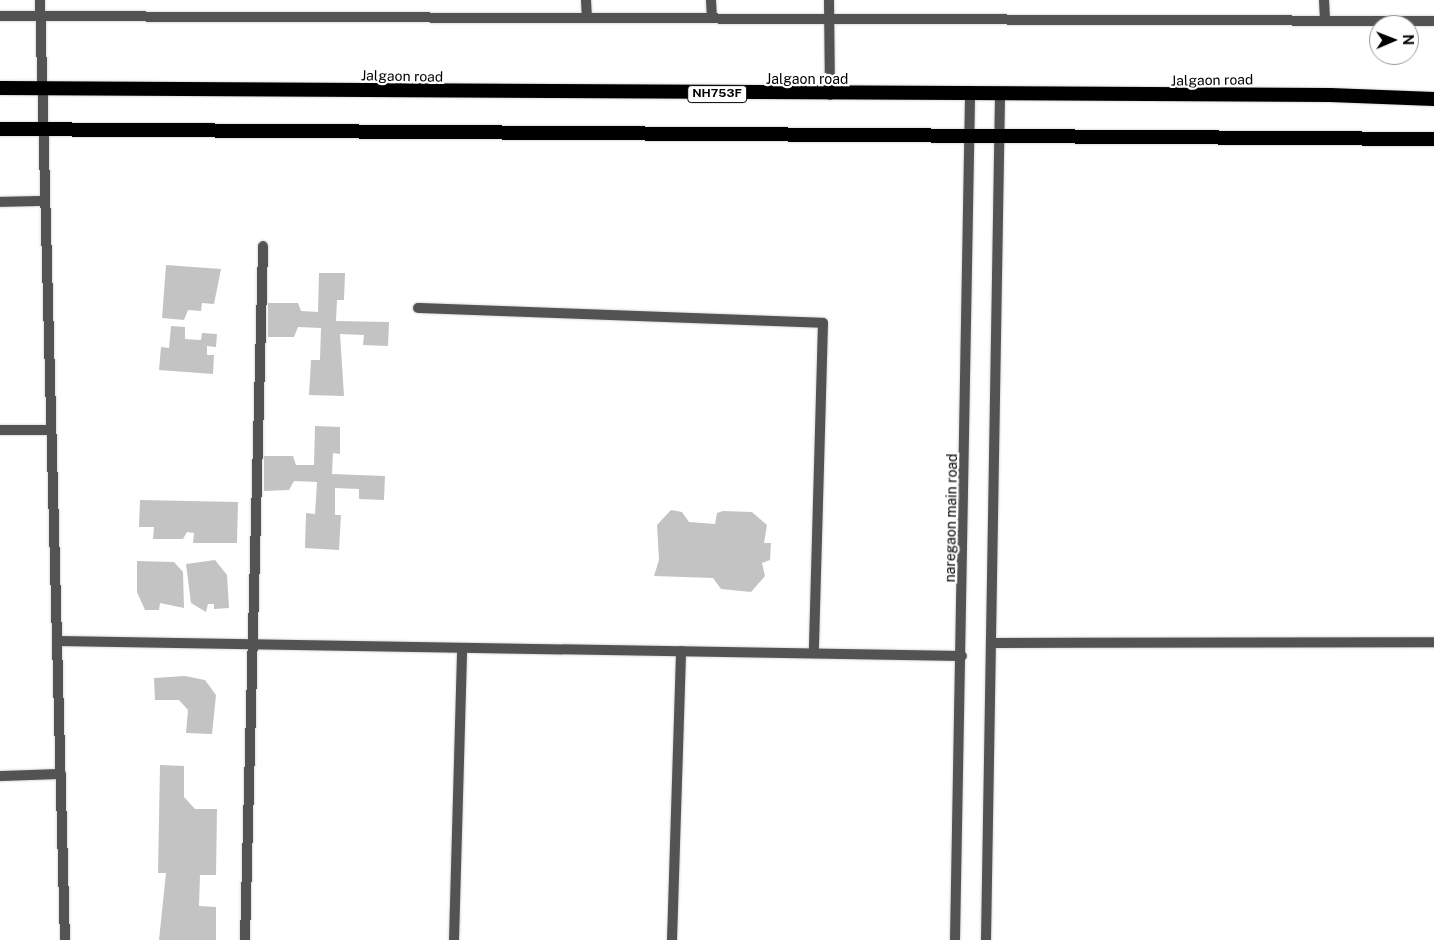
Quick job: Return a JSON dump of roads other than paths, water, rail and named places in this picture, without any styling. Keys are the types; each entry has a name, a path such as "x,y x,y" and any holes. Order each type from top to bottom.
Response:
{"highway":[{"name":"Jalgaon road","path":"0,88 970,96 1330,95 1434,99"},
{"path":"0,129 970,133 1434,139"}],"street":[{"path":"40,0 65,940"},
{"path":"586,0 587,18"},
{"path":"711,0 712,18"},
{"path":"829,0 830,95"},
{"path":"1324,0 1325,20"},
{"path":"0,16 1434,21"},
{"name":"naregaon main road","path":"955,940 962,656 970,96"},
{"path":"986,940 1001,134 1000,96"},
{"path":"0,202 45,201"},
{"path":"246,940 263,246"},
{"path":"418,308 823,323 814,653"},
{"path":"0,430 51,430"},
{"path":"58,641 962,656"},
{"path":"992,643 1434,642"},
{"path":"454,940 462,648"},
{"path":"672,940 681,651"},
{"path":"0,776 61,774"}]}
